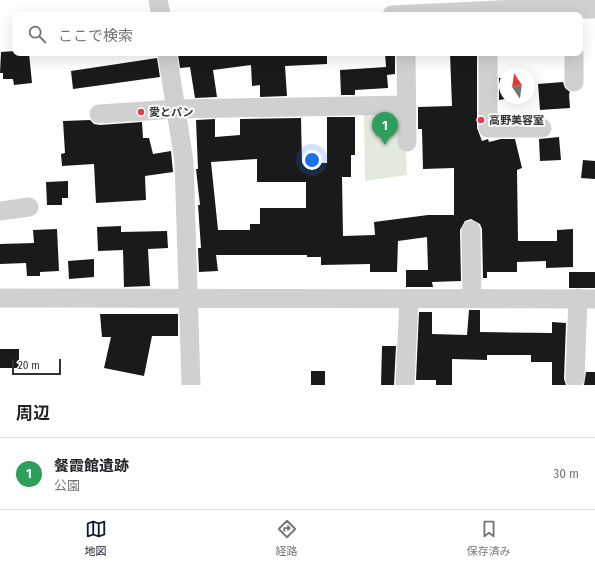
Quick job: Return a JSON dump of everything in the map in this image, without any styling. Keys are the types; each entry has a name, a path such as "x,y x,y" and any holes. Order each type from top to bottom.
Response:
{"street":[{"path":"158,0 160,12"},
{"path":"411,12 429,6 479,12"},
{"path":"574,12 595,9"},
{"path":"168,56 184,161 191,385"},
{"path":"406,56 407,142"},
{"path":"488,56 488,128 542,128"},
{"path":"574,56 574,82"},
{"path":"99,114 177,109 406,105"},
{"path":"0,211 28,207"},
{"path":"471,230 472,298"},
{"path":"0,298 586,299 575,379"},
{"path":"405,385 409,298"}],"shaded area":[{"path":"404,112 407,175 365,181 364,114"}],"building":[{"path":"12,51 12,56 29,56 32,83 14,85 13,79 3,79 3,73 0,73 1,52"},
{"path":"178,56 327,56 327,64 285,66 287,96 260,97 260,85 252,86 251,65 213,70 217,97 195,98 190,67 180,68"},
{"path":"385,56 395,56 395,74 387,75 388,88 355,90 355,95 341,95 340,70 386,67"},
{"path":"450,56 477,56 477,128 482,141 488,139 489,142 501,139 515,139 522,168 517,170 518,241 557,241 557,230 573,229 573,267 546,268 546,261 517,262 517,272 487,272 487,278 483,278 482,229 480,224 471,219 465,221 460,230 461,281 432,282 433,287 406,287 406,270 428,270 427,237 398,241 397,272 370,272 370,264 321,265 321,257 307,257 307,255 216,255 218,271 199,272 198,248 201,248 198,205 200,205 196,169 198,169 196,120 215,119 215,137 240,135 240,119 301,118 302,163 327,163 327,117 355,117 355,155 351,155 351,177 342,177 343,236 375,235 374,222 428,215 454,215 454,168 423,169 422,129 418,129 418,107 452,106","holes":["257,159 257,182 306,182 306,208 260,208 260,224 250,224 250,230 218,230 211,162"]},
{"path":"157,58 160,77 73,89 71,71"},
{"path":"563,82 565,88 570,92 570,108 540,110 538,84"},
{"path":"90,120 94,124 100,125 142,122 143,138 149,138 153,154 171,151 173,172 145,176 146,200 96,203 94,164 62,166 61,154 65,153 63,121"},
{"path":"559,137 561,160 540,161 539,139"},
{"path":"583,160 595,161 595,179 581,178"},
{"path":"68,181 68,198 62,198 62,205 47,205 46,182"},
{"path":"121,226 121,232 167,231 168,248 148,249 150,286 124,287 123,250 98,251 97,227"},
{"path":"57,229 59,271 40,272 40,276 27,276 26,263 0,264 0,244 34,243 33,230"},
{"path":"94,259 94,277 69,279 68,261"},
{"path":"569,272 595,272 595,288 569,288"},
{"path":"469,310 480,310 480,332 552,333 552,322 566,323 564,379 566,385 552,385 552,362 531,362 531,355 487,355 487,360 452,359 452,385 436,385 436,380 416,380 419,312 432,312 432,334 467,335"},
{"path":"100,314 178,314 178,336 152,336 144,376 104,368 111,337 102,337"},
{"path":"382,346 396,346 394,385 381,385"},
{"path":"0,349 19,349 19,368 0,368"},
{"path":"311,371 325,371 325,385 311,385"},
{"path":"586,372 595,372 595,385 584,385"}],"place":[{"name":"愛とパン","path":"141,112"},
{"name":"高野美容室","path":"481,120"},
{"name":"餐霞館遺跡","path":"385,145"}]}
